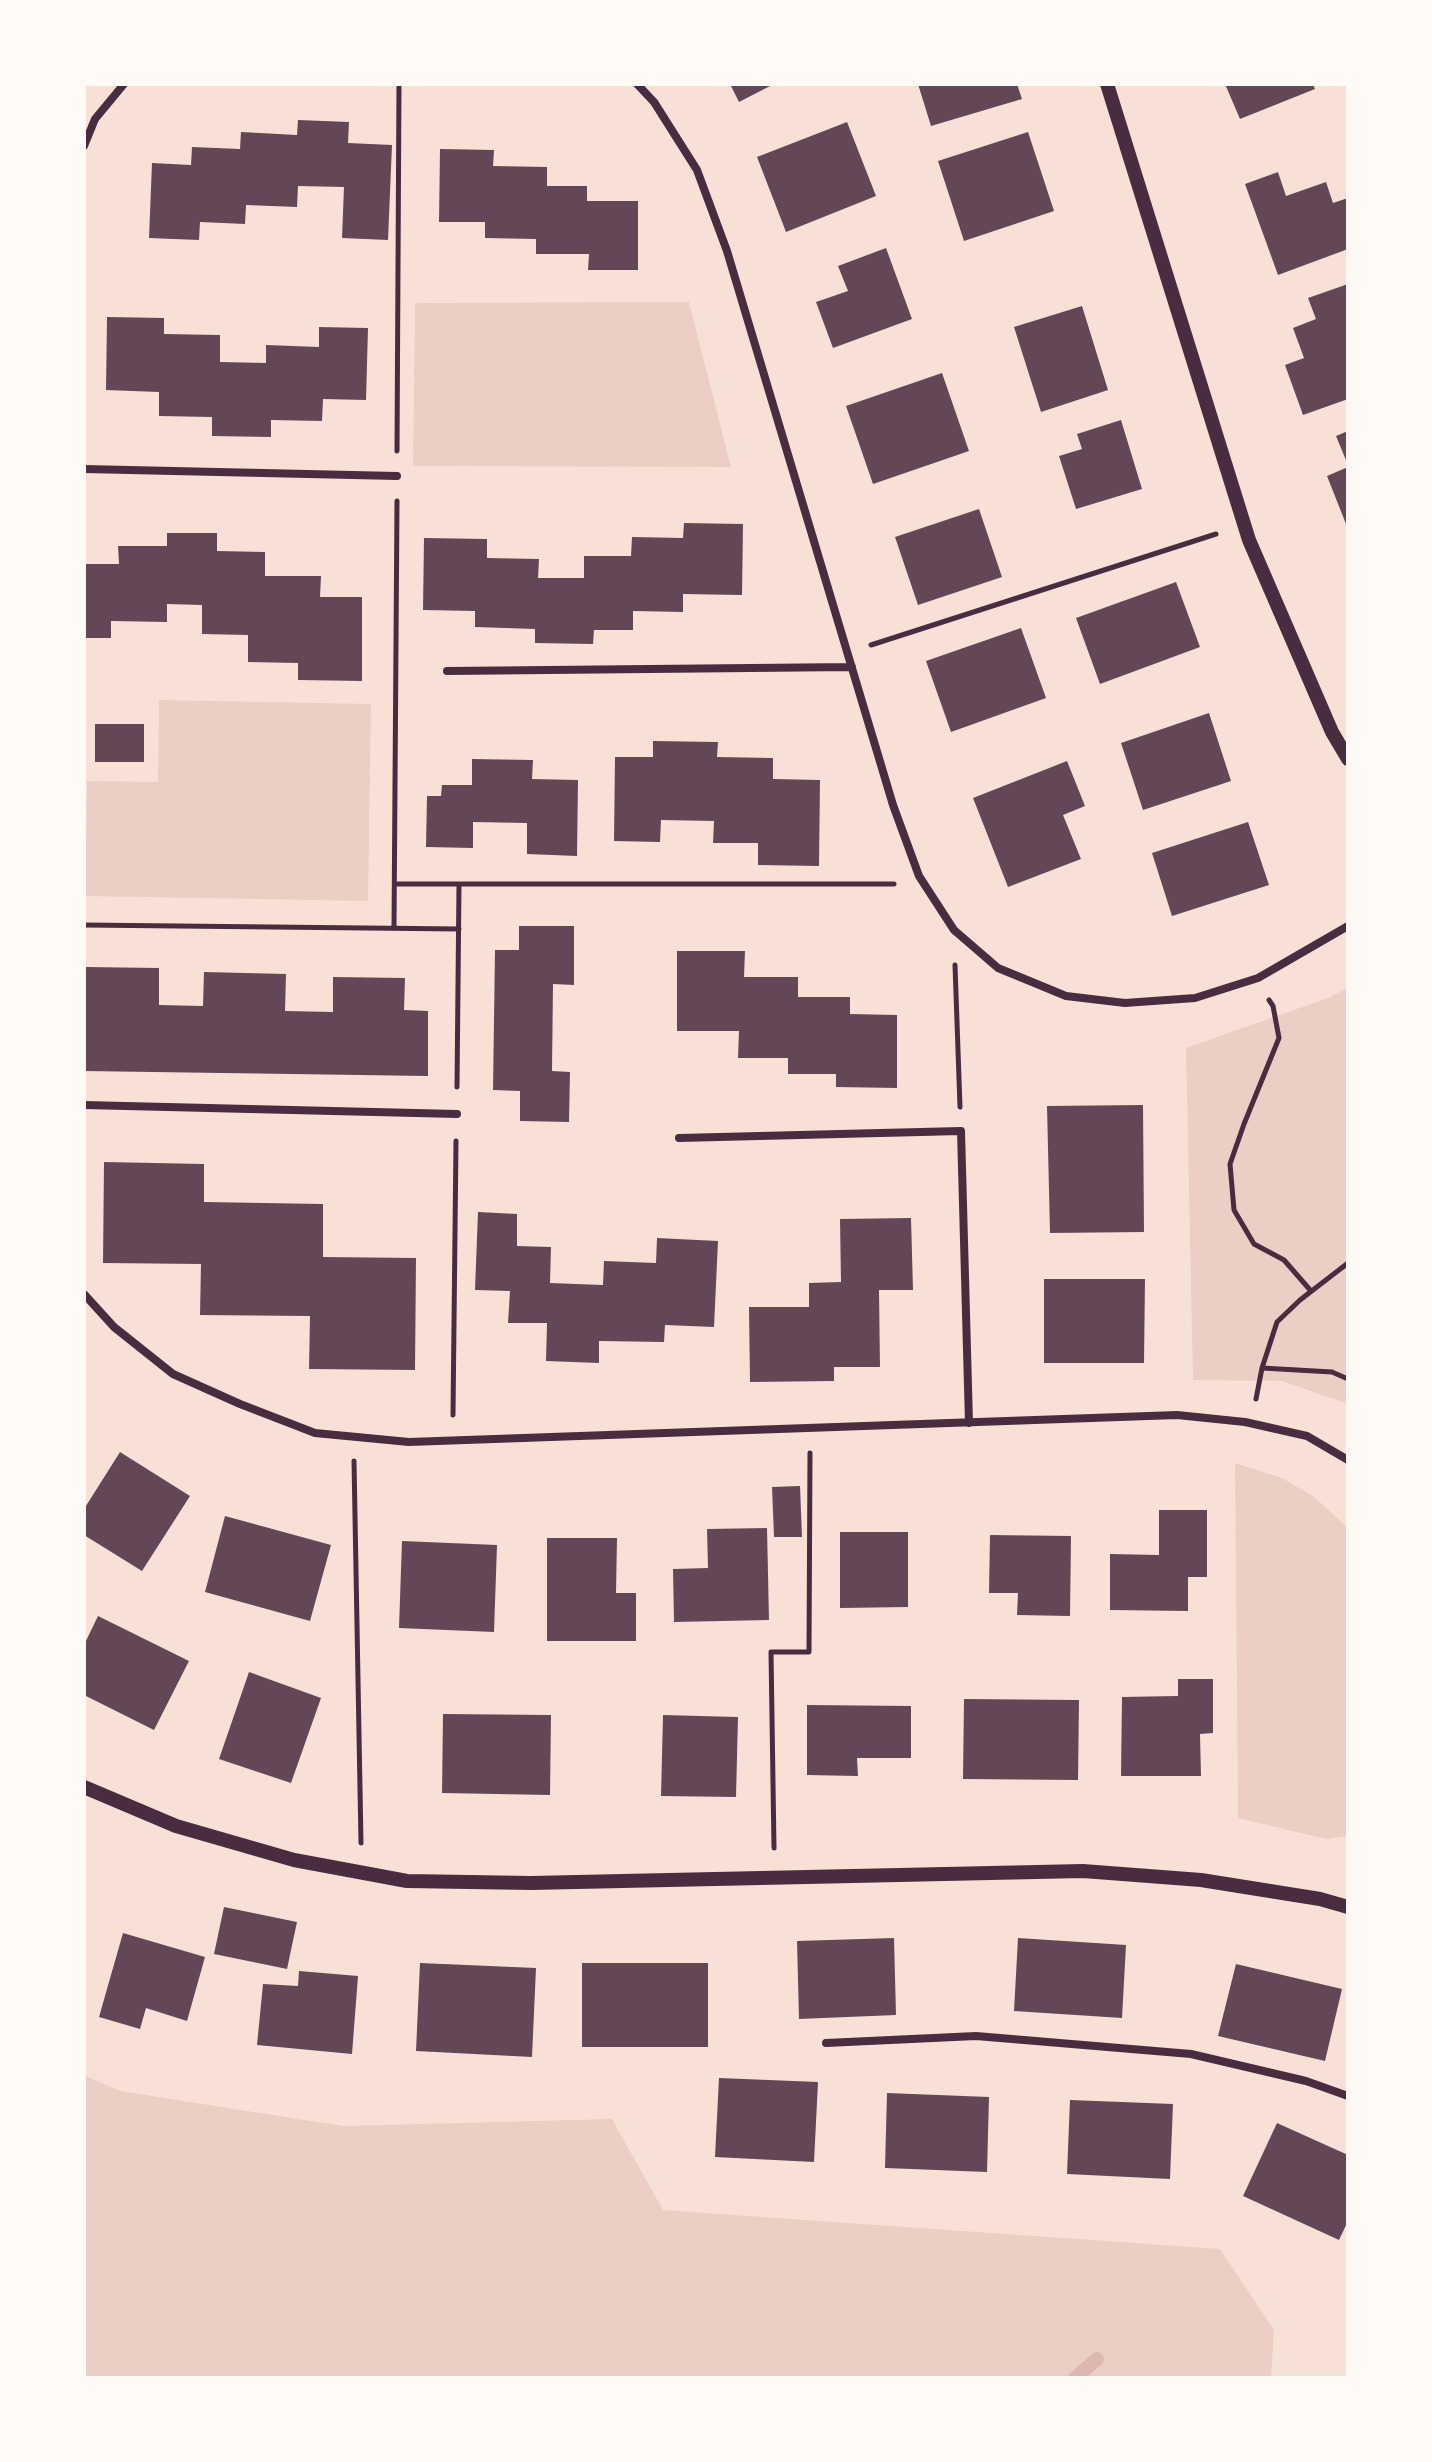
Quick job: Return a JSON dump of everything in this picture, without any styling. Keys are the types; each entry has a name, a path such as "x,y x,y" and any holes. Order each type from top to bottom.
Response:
{"street":[{"path":"84,146 95,119 124,84"},
{"path":"637,84 654,102 697,170 727,251 893,805 924,884 954,930 998,968 1066,996 1125,1003 1195,998 1258,978 1348,926"},
{"path":"1107,84 1244,524 1332,732 1348,759"},
{"path":"84,469 397,476"},
{"path":"447,671 852,667"},
{"path":"84,1105 457,1114"},
{"path":"679,1138 961,1131 969,1423"},
{"path":"84,1294 114,1327 173,1374 315,1433 409,1442 1177,1415 1251,1423 1307,1436 1348,1460"},
{"path":"84,1787 176,1826 294,1860 407,1881 531,1883 1083,1871 1201,1880 1320,1899 1348,1907"},
{"path":"826,2043 976,2036 1191,2054 1306,2081 1348,2096"}],"path":[{"path":"848,653 1244,524"},
{"path":"395,884 924,884"},
{"path":"453,1440 459,884"},
{"path":"84,925 459,929"},
{"path":"954,930 961,1131"},
{"path":"1258,978 1273,1006 1279,1038 1230,1164 1234,1210 1254,1244 1284,1260 1311,1291"},
{"path":"1251,1423 1262,1368 1277,1322 1348,1263"},
{"path":"1262,1368 1332,1372 1348,1379"},
{"path":"775,1877 771,1652 809,1652 810,1428"},
{"path":"353,1437 362,1872"}],"shaded area":[{"path":"689,302 731,467 413,466 415,303"},
{"path":"159,700 371,704 368,901 85,896 87,781 158,782"},
{"path":"1348,988 1348,1404 1282,1381 1193,1380 1186,1048 1328,998"},
{"path":"1235,1463 1282,1478 1313,1496 1348,1528 1348,1836 1326,1839 1238,1818"},
{"path":"84,2075 120,2091 343,2126 612,2119 663,2210 1220,2249 1274,2330 1271,2378 84,2378"}],"building":[{"path":"730,84 774,84 739,102"},
{"path":"918,84 1017,84 1022,99 931,126"},
{"path":"1225,84 1313,84 1315,89 1240,119"},
{"path":"298,120 349,122 348,143 392,145 388,240 342,238 344,187 298,186 297,207 246,205 245,224 200,222 199,240 149,238 152,163 191,165 192,147 240,149 241,132 297,135"},
{"path":"847,122 876,196 786,232 757,157"},
{"path":"1028,132 1054,211 964,241 938,161"},
{"path":"440,149 494,150 493,166 547,167 547,186 587,186 587,201 638,201 638,270 588,270 589,254 536,254 536,239 485,238 485,222 439,222"},
{"path":"1278,172 1286,196 1326,182 1333,203 1348,198 1348,249 1278,275 1245,184"},
{"path":"886,248 912,319 833,348 816,302 848,291 838,266"},
{"path":"1348,284 1348,399 1303,415 1285,365 1304,358 1293,328 1316,319 1308,298"},
{"path":"1082,306 1108,390 1041,412 1014,327"},
{"path":"107,317 164,318 164,334 220,335 220,362 266,363 266,345 319,347 319,327 368,328 366,400 323,399 322,421 271,420 271,437 212,436 212,417 159,416 159,392 106,390"},
{"path":"942,373 969,451 873,484 846,406"},
{"path":"1121,420 1142,489 1076,509 1059,456 1082,449 1077,434"},
{"path":"1348,431 1348,465 1336,436"},
{"path":"1348,467 1348,529 1327,476"},
{"path":"979,509 1002,577 918,605 895,537"},
{"path":"684,523 743,524 742,595 683,594 683,612 633,611 633,630 594,630 593,644 535,643 535,629 475,627 475,611 423,610 424,538 487,539 487,558 539,559 538,578 584,578 584,556 631,556 632,537 683,538"},
{"path":"167,533 217,533 217,551 265,552 265,576 321,576 320,597 362,597 362,681 298,680 298,663 248,662 248,635 202,634 202,605 167,604 167,622 111,621 111,638 84,638 84,564 119,564 118,546 167,546"},
{"path":"1176,582 1200,647 1100,684 1076,618"},
{"path":"1021,628 1046,698 951,732 926,661"},
{"path":"1209,713 1231,781 1143,810 1121,743"},
{"path":"95,724 144,724 144,762 95,762"},
{"path":"653,741 718,742 717,757 773,758 773,779 820,780 819,866 758,865 758,843 713,843 714,821 661,820 660,842 614,841 615,757 653,757"},
{"path":"472,759 533,760 532,779 578,780 577,856 527,854 527,823 473,822 473,848 426,847 427,796 441,796 442,785 472,785"},
{"path":"1067,761 1085,806 1063,815 1081,859 1008,887 973,798"},
{"path":"1248,822 1269,885 1172,916 1152,853"},
{"path":"519,926 574,926 574,985 553,984 552,1071 570,1072 569,1122 520,1121 520,1091 493,1090 495,950 519,950"},
{"path":"677,951 745,951 744,977 798,977 798,997 850,997 850,1014 897,1015 897,1088 836,1087 836,1074 788,1074 788,1058 738,1058 739,1031 677,1031"},
{"path":"86,967 159,968 159,1005 203,1006 204,972 286,974 285,1011 333,1012 333,977 405,978 404,1010 428,1011 428,1076 84,1071"},
{"path":"1143,1105 1144,1232 1050,1233 1047,1106"},
{"path":"104,1162 204,1164 204,1202 323,1204 323,1257 416,1258 415,1370 309,1369 310,1316 200,1315 201,1264 103,1263"},
{"path":"478,1212 517,1214 517,1246 551,1247 550,1283 603,1285 604,1261 656,1263 657,1238 718,1241 714,1327 665,1325 664,1342 599,1341 599,1363 546,1361 547,1323 508,1323 510,1291 475,1290"},
{"path":"911,1218 913,1290 879,1290 880,1367 834,1367 834,1381 750,1382 749,1307 809,1307 809,1283 841,1282 840,1219"},
{"path":"1044,1279 1145,1279 1144,1363 1044,1363"},
{"path":"120,1452 190,1496 142,1571 84,1535 84,1509"},
{"path":"800,1486 802,1537 774,1537 772,1487"},
{"path":"1159,1510 1207,1510 1207,1577 1188,1577 1188,1611 1110,1610 1110,1554 1159,1555"},
{"path":"225,1516 331,1545 310,1621 205,1592"},
{"path":"767,1528 769,1620 674,1622 673,1569 708,1568 707,1529"},
{"path":"840,1532 908,1532 908,1607 840,1608"},
{"path":"990,1535 1071,1536 1070,1616 1017,1615 1018,1593 989,1593"},
{"path":"547,1538 617,1538 616,1593 636,1593 636,1641 547,1641"},
{"path":"402,1541 497,1545 494,1632 399,1628"},
{"path":"98,1616 189,1661 154,1730 84,1695 84,1645"},
{"path":"249,1672 321,1698 291,1783 219,1759"},
{"path":"1178,1679 1213,1679 1213,1733 1200,1734 1201,1776 1121,1776 1122,1697 1178,1696"},
{"path":"964,1699 1079,1700 1078,1780 963,1779"},
{"path":"807,1705 911,1706 911,1758 857,1758 858,1776 807,1775"},
{"path":"443,1714 551,1715 550,1795 442,1793"},
{"path":"663,1715 738,1717 736,1797 661,1796"},
{"path":"224,1907 297,1922 287,1969 214,1954"},
{"path":"123,1933 205,1957 187,2021 146,2008 140,2029 99,2017"},
{"path":"894,1938 896,2015 799,2019 797,1941"},
{"path":"1018,1938 1126,1945 1122,2018 1014,2011"},
{"path":"420,1963 536,1968 532,2057 416,2051"},
{"path":"582,1963 708,1963 708,2047 582,2047"},
{"path":"1236,1964 1342,1989 1325,2061 1218,2036"},
{"path":"299,1971 358,1976 352,2054 257,2045 263,1984 298,1986"},
{"path":"719,2078 818,2082 814,2162 715,2157"},
{"path":"887,2093 989,2097 987,2172 885,2168"},
{"path":"1070,2100 1173,2104 1170,2179 1067,2174"},
{"path":"1277,2123 1348,2155 1348,2221 1339,2240 1243,2196"}],"waterway":[{"path":"1075,2378 1097,2359"}]}
